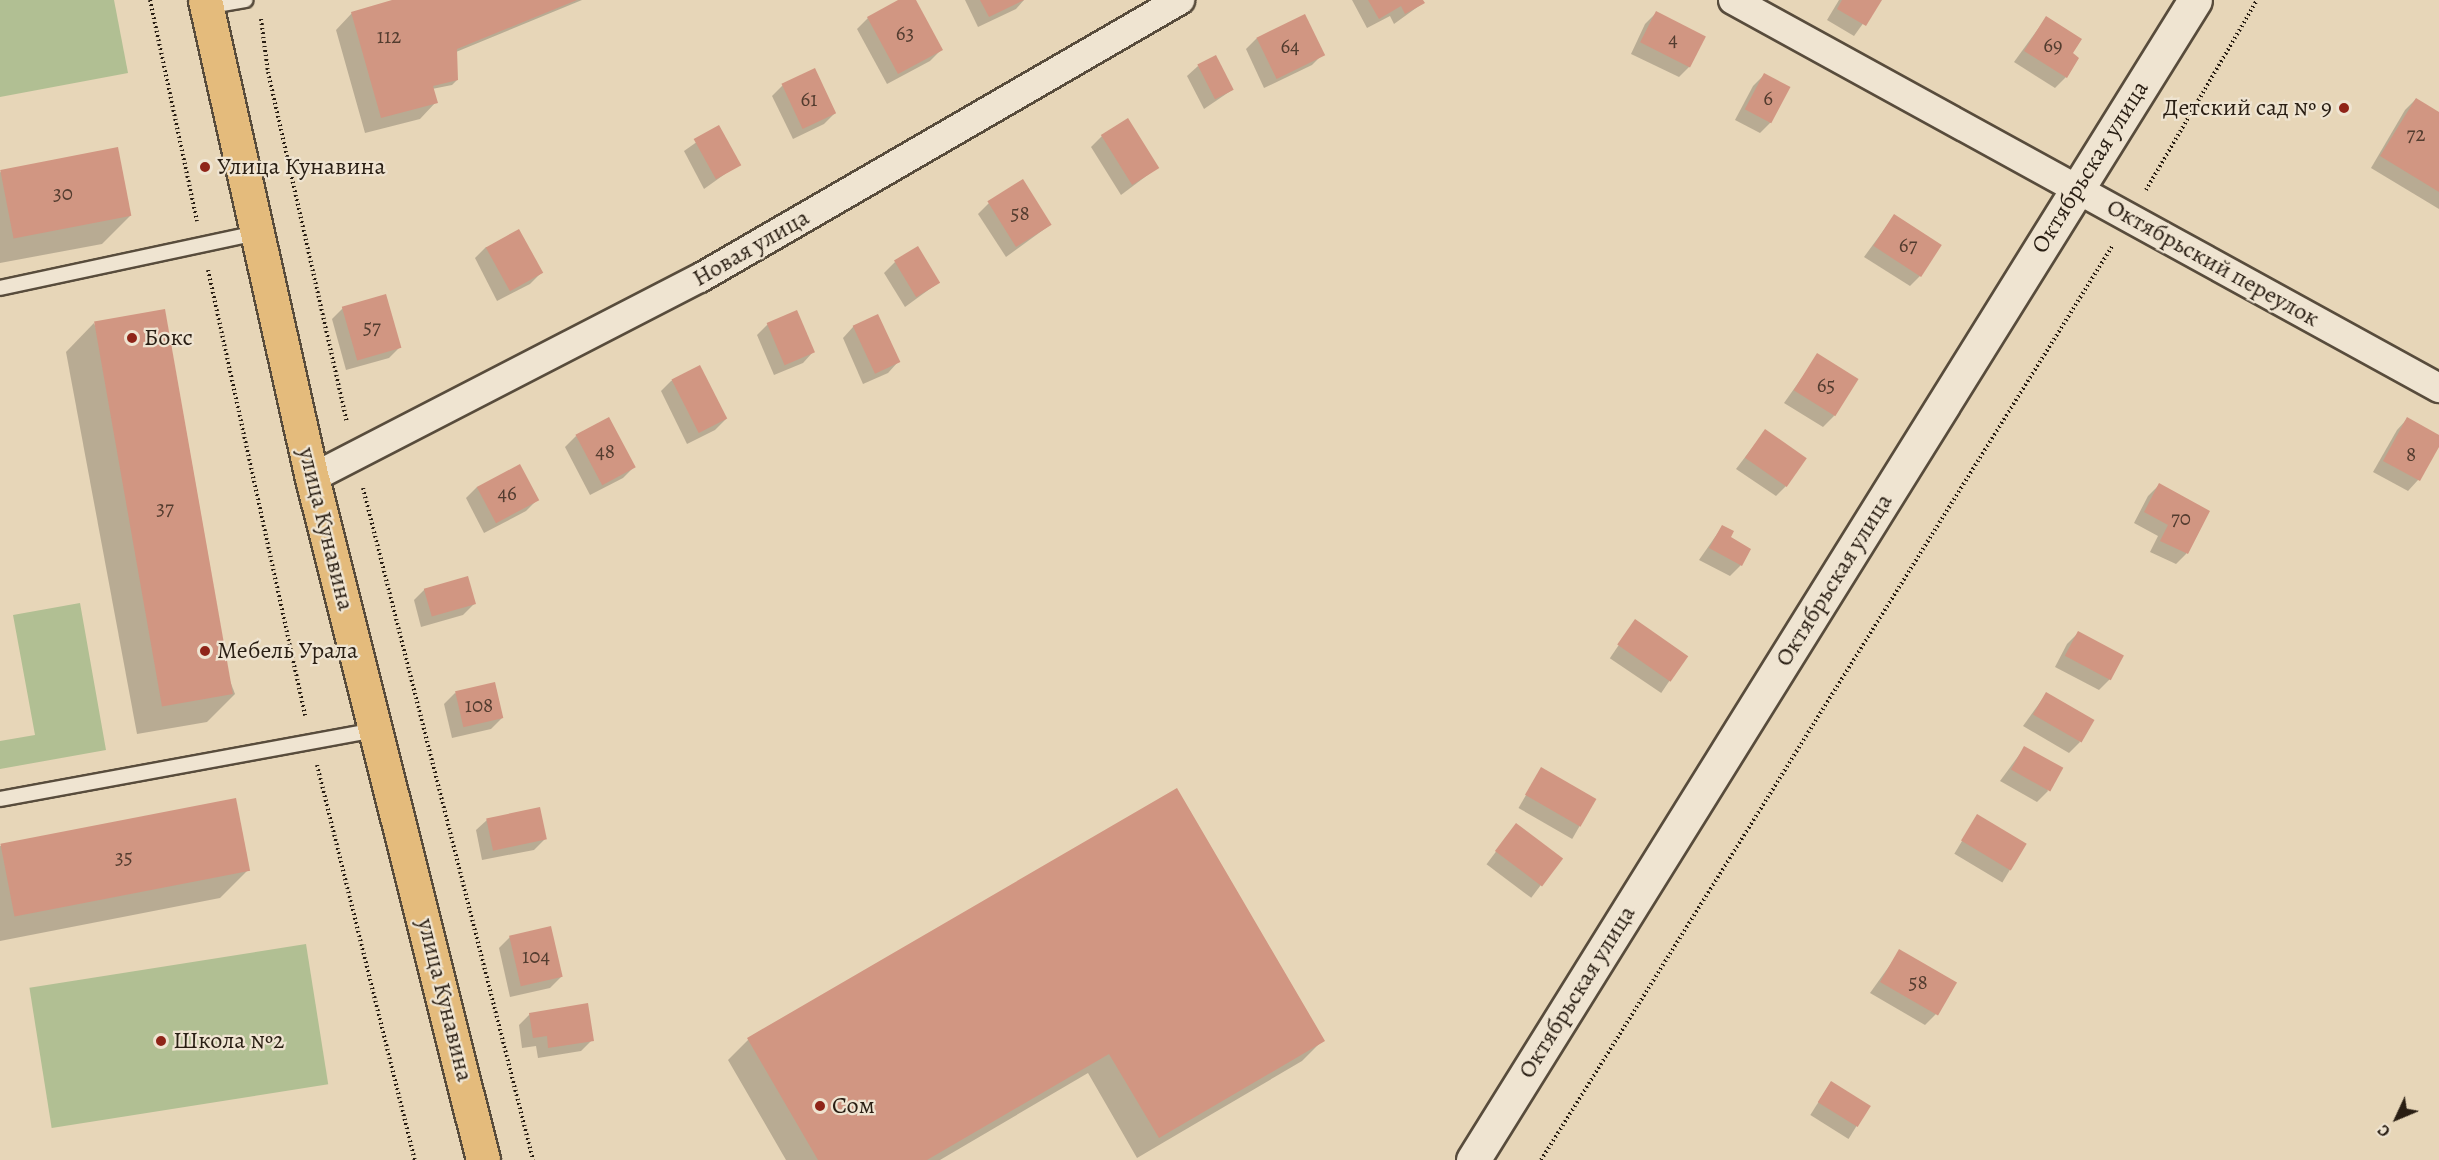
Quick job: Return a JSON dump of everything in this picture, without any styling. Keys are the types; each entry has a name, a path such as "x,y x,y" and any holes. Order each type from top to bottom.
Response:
{"main road":[{"name":"Октябрьская улица","path":"1473,1160 2195,0"},
{"name":"улица Кунавина","path":"205,4 312,478 377,729 483,1160"}],"street":[{"name":"Новая улица","path":"312,478 355,458 700,278 1180,0"},
{"name":"Октябрьский переулок","path":"1733,0 2439,388"}],"lane":[{"path":"205,4 245,0"},
{"path":"0,288 256,233"},
{"path":"0,799 377,729"}],"path":[{"path":"150,0 311,742 415,1160"},
{"path":"1541,1160 2130,217 2257,0"},
{"path":"260,10 268,72 355,458 532,1160"}],"green space":[{"path":"0,0 114,0 128,73 0,97"},
{"path":"80,603 106,750 0,769 0,741 35,735 13,615"},
{"name":"Школа №2","path":"306,944 328,1084 52,1128 29,988"}],"building":[{"path":"392,0 577,0 457,49 458,80 433,86 438,103 381,118 351,12"},
{"path":"898,0 916,0 943,50 898,74 867,17"},
{"path":"980,0 1024,0 989,17"},
{"path":"1368,0 1423,0 1425,3 1405,14 1401,6 1379,19"},
{"path":"1842,0 1882,0 1866,26 1837,9"},
{"path":"1656,11 1706,36 1690,68 1640,42"},
{"path":"1305,14 1325,55 1277,79 1256,38"},
{"path":"2046,16 2082,39 2073,53 2079,58 2067,78 2024,51"},
{"path":"1216,55 1234,90 1215,99 1197,65"},
{"path":"815,68 836,113 803,129 781,84"},
{"path":"1764,73 1790,87 1771,123 1745,109"},
{"path":"2416,98 2439,112 2439,192 2380,156"},
{"path":"1128,118 1159,168 1132,185 1101,135"},
{"path":"719,125 741,165 716,179 694,139"},
{"path":"118,147 131,216 14,239 0,170"},
{"path":"1023,179 1052,225 1016,247 987,201"},
{"path":"1894,214 1942,245 1921,277 1873,246"},
{"path":"519,229 543,273 510,291 486,247"},
{"path":"918,246 940,283 916,297 894,260"},
{"path":"386,294 401,348 357,361 342,307"},
{"path":"165,309 233,694 162,707 94,322"},
{"path":"797,310 815,352 785,365 767,323"},
{"path":"878,314 900,362 875,374 853,326"},
{"path":"1817,353 1859,379 1835,416 1794,390"},
{"path":"700,365 727,418 699,433 671,380"},
{"path":"609,417 636,467 602,485 575,435"},
{"path":"2407,417 2439,435 2439,447 2420,481 2383,461"},
{"path":"1765,429 1807,458 1787,487 1745,458"},
{"path":"520,464 539,500 496,523 477,487"},
{"path":"2159,483 2210,511 2188,554 2160,541 2168,525 2144,512"},
{"path":"1722,525 1734,531 1731,537 1751,549 1742,566 1709,548"},
{"path":"468,576 476,604 432,617 424,589"},
{"path":"1635,619 1688,656 1670,682 1617,644"},
{"path":"2078,631 2124,655 2111,680 2065,656"},
{"path":"495,682 503,718 463,727 455,691"},
{"path":"2046,692 2094,720 2081,743 2033,715"},
{"path":"2024,746 2063,768 2050,791 2011,770"},
{"path":"1541,767 1596,799 1580,827 1525,795"},
{"path":"1177,788 1325,1041 1159,1138 1109,1054 927,1160 818,1160 747,1038"},
{"path":"236,798 250,871 15,916 0,844"},
{"path":"540,807 547,839 493,851 486,818"},
{"path":"1977,814 2027,844 2011,870 1961,841"},
{"path":"1516,823 1563,859 1542,886 1495,851"},
{"path":"551,926 563,977 521,986 509,936"},
{"path":"1899,949 1957,982 1938,1015 1880,982"},
{"path":"588,1003 594,1041 548,1048 547,1036 533,1038 529,1013"},
{"path":"1831,1081 1871,1106 1858,1127 1818,1102"}],"place":[{"name":"Детский сад № 9","path":"2344,108"},
{"name":"Улица Кунавина","path":"205,167"},
{"name":"Бокс","path":"132,338"},
{"name":"Мебель Урала","path":"205,651"},
{"name":"Школа №2","path":"161,1041"},
{"name":"Сом","path":"820,1106"}]}
